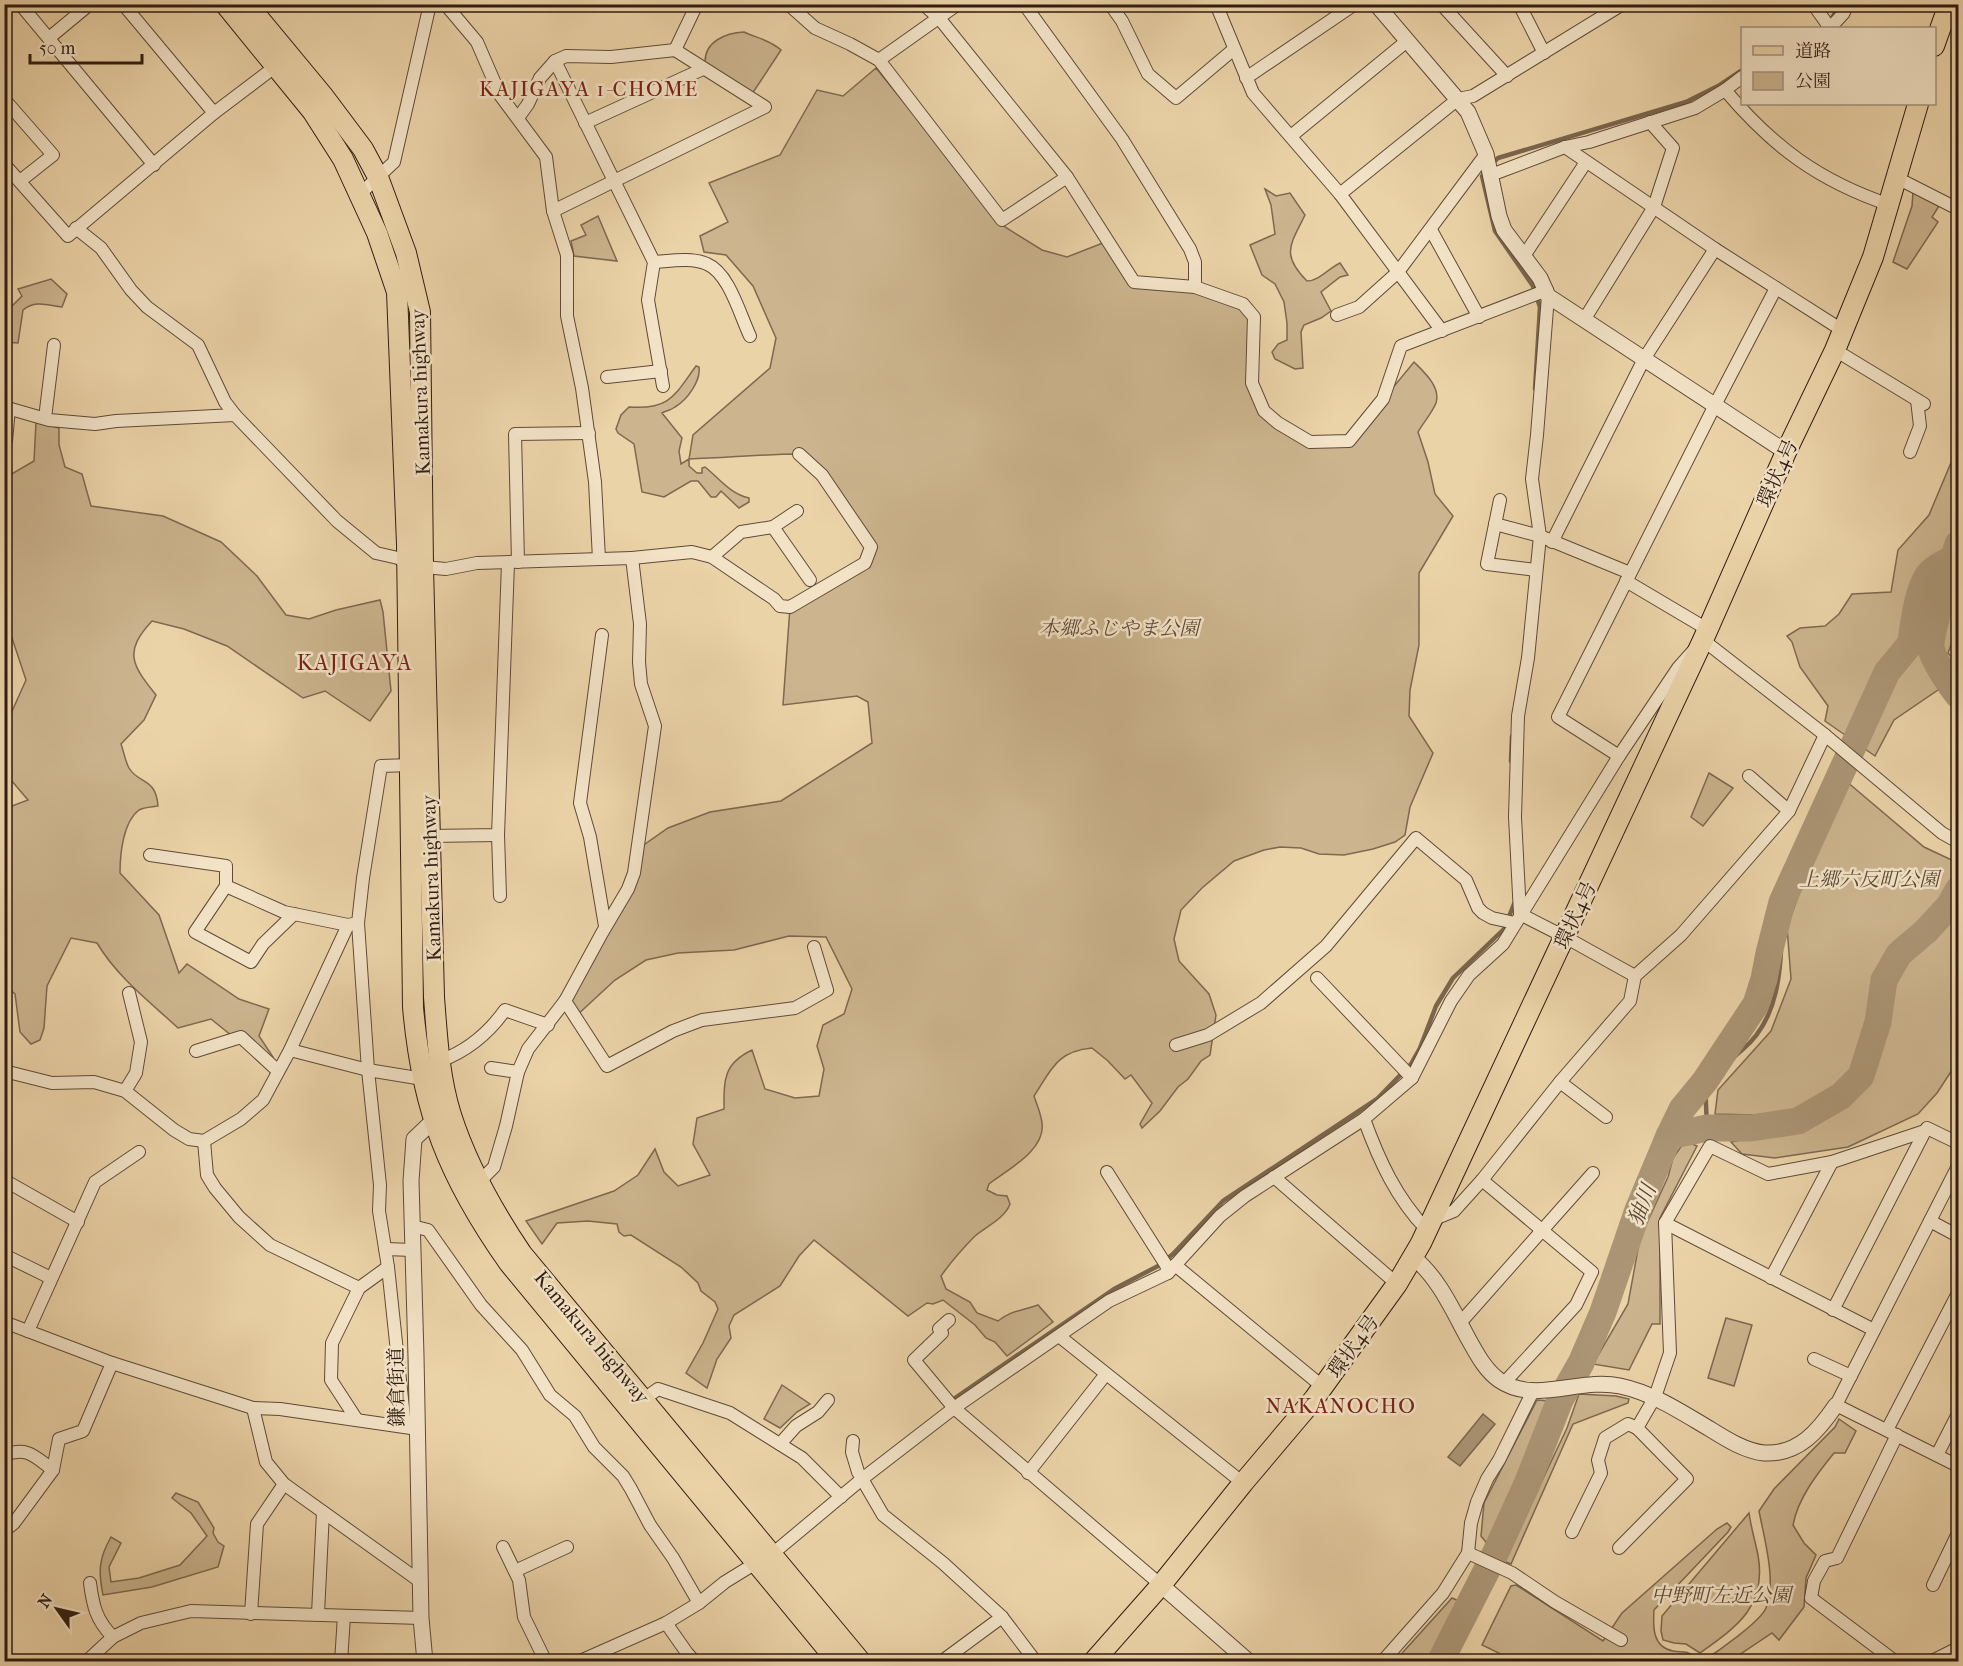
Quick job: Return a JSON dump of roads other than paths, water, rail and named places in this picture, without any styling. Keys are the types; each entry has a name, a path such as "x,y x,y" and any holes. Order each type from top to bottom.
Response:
{"main road":[{"name":"Kamakura highway","path":"225,4 313,112 343,159 377,233 397,292 430,836 434,997 442,1118 448,1160 500,1221 522,1254 644,1399 764,1558 838,1662"},
{"name":"Kamakura highway","path":"247,4 363,149 378,177 406,253 420,312 411,765 413,1006 423,1079 442,1118"},
{"path":"1936,43 1949,4"},
{"name":"環状4号","path":"1094,1658 1161,1585 1323,1386 1397,1284 1413,1257 1565,937 1834,350 1873,257 1918,105"},
{"name":"Kamakura highway","path":"472,1188 482,1224 509,1263 764,1558 861,1662"}],"street":[{"path":"20,4 154,165"},
{"path":"49,38 90,4"},
{"path":"123,4 214,113"},
{"path":"360,194 394,162 430,4"},
{"path":"445,4 477,42 500,95 546,157 553,211 567,255 567,316 589,433 595,482 599,559"},
{"path":"675,50 697,4"},
{"path":"788,4 815,28 879,60 1002,220 1067,177"},
{"path":"923,4 939,18 1067,177 1134,282 1195,287 1243,304 1254,318 1252,383 1264,411 1278,423 1310,442 1349,441 1383,399 1401,346 1544,293"},
{"path":"879,60 958,4"},
{"path":"1024,4 1122,139 1190,249 1195,262 1195,287"},
{"path":"1110,4 1122,21 1148,74 1176,98 1234,49"},
{"path":"1246,78 1355,4"},
{"path":"1376,4 1468,112 1489,166 1498,216 1504,230 1540,278 1544,293 1537,435 1532,479 1538,536 1528,657 1518,716 1515,920"},
{"path":"1441,4 1507,76"},
{"path":"1519,4 1544,53"},
{"path":"1340,194 1458,99 1473,96 1623,4"},
{"path":"1813,6 1829,26 1843,14 1848,4"},
{"path":"1219,6 1234,49 1254,93 1340,194 1442,330"},
{"path":"1291,136 1407,41"},
{"path":"518,118 540,78 555,61 566,56 611,57 675,50 765,108 553,211"},
{"path":"555,61 654,262 648,300 663,386"},
{"path":"4,164 68,236 214,113 276,66"},
{"path":"585,123 703,69"},
{"path":"1337,315 1359,307 1398,272 1431,230 1489,166 1589,142 1695,108 1741,78"},
{"path":"1725,90 1749,119 1810,169 1858,194 1890,205"},
{"path":"4,99 53,155 20,182"},
{"path":"1584,320 1654,207 1673,148 1650,122"},
{"path":"1565,147 1715,249 1842,330"},
{"path":"1524,256 1586,162"},
{"path":"1897,178 1959,209"},
{"path":"76,228 101,248 147,307 198,345 225,402 235,415 354,536 376,553 390,555 415,565 446,569 477,563 632,558 671,552 692,552 712,557 774,599 780,606 790,607 866,563 871,547 822,475 799,454"},
{"path":"1431,230 1479,317"},
{"path":"1552,542 1644,359 1715,249"},
{"path":"654,262 686,261 707,264 723,276 750,336"},
{"path":"1619,756 1558,717 1714,405 1776,288"},
{"path":"1544,293 1786,452"},
{"path":"45,418 54,345"},
{"path":"1834,350 1921,402 1920,426 1910,452"},
{"path":"607,377 661,371"},
{"path":"6,441 7,407 49,420 95,424 235,415"},
{"path":"500,896 498,835 513,562 515,434 589,433"},
{"path":"1500,500 1487,564 1535,570"},
{"path":"712,557 741,532 773,526 797,511"},
{"path":"1495,524 1538,536 1628,577 1705,635 1942,833 1959,843"},
{"path":"773,526 810,580"},
{"path":"472,1188 494,1167 518,1072 528,1049 565,1001 605,926 628,890 634,873 655,726 641,684 640,624 632,558"},
{"path":"602,635 579,803 590,837 605,926"},
{"path":"586,1660 666,1623 764,1558 954,1408 1109,1301 1170,1268 1211,1220 1364,1119 1411,1078 1451,1001 1469,975 1503,944 1515,920 1619,756 1678,668 1705,635"},
{"path":"1364,1119 1375,1152 1411,1214 1429,1225 1454,1211 1630,1001 1635,976 1681,936 1789,811 1828,738"},
{"path":"4,1071 52,1083 94,1082 125,1091 189,1139 204,1141 241,1119 263,1100 353,924 363,878 381,766 411,765"},
{"path":"1749,776 1789,811"},
{"path":"430,836 498,835"},
{"path":"1176,1045 1208,1035 1261,1003 1322,954 1416,838 1466,880 1478,908 1492,918 1515,920 1565,937 1635,976"},
{"path":"150,855 226,866 226,886 195,932 250,962 263,944 294,914"},
{"path":"226,886 294,914 353,924"},
{"path":"4,1322 112,1363 253,1408 280,1409 412,1429 379,1211 380,1185 353,924"},
{"path":"565,1001 607,1066 673,1031 702,1020 795,1008 827,990 814,947"},
{"path":"1317,978 1411,1078"},
{"path":"125,1091 136,1073 141,1041 129,993"},
{"path":"440,1061 463,1052 495,1025 505,1010 548,1025"},
{"path":"196,1051 241,1037 278,1071"},
{"path":"290,1050 368,1070 423,1079"},
{"path":"491,1068 518,1072"},
{"path":"1560,1082 1606,1117"},
{"name":"鎌倉街道","path":"425,1662 412,1429 411,1181 414,1138 442,1118"},
{"path":"1637,1428 1655,1397 1670,1353 1665,1223 1710,1146 1767,1174 1832,1161 1925,1131 1927,1128 1959,1143"},
{"path":"1833,1310 1925,1131"},
{"path":"204,1141 207,1175 239,1217 270,1245 359,1288"},
{"path":"28,1331 95,1182 139,1152"},
{"path":"1771,1278 1832,1161"},
{"path":"1413,1257 1425,1266 1438,1283 1483,1363 1499,1380 1533,1391 1590,1385 1618,1385 1655,1397 1725,1438 1749,1449 1765,1453 1786,1450 1804,1443 1820,1428 1836,1405 1959,1166"},
{"path":"1107,1172 1170,1268 1323,1386"},
{"path":"1460,1323 1593,1173"},
{"path":"1274,1177 1397,1284"},
{"path":"4,1180 78,1222"},
{"path":"1482,1180 1592,1272 1576,1305 1505,1382"},
{"path":"1930,1221 1959,1236"},
{"path":"1665,1223 1874,1330"},
{"path":"412,1226 428,1230 481,1305 522,1350 550,1395 575,1416 594,1446 623,1476 650,1525 699,1602"},
{"path":"386,1249 413,1250"},
{"path":"4,1255 51,1278"},
{"path":"357,1420 331,1380 332,1343 359,1288 388,1268"},
{"path":"1896,1662 1810,1598 1814,1581 1825,1562 1837,1558 1892,1433 1959,1293"},
{"path":"949,1320 939,1329 942,1333 914,1360 954,1408 1249,1662"},
{"path":"1059,1336 1243,1483"},
{"path":"1814,1359 1851,1376"},
{"path":"4,1532 14,1523 52,1470 59,1439 82,1431 112,1363"},
{"path":"1028,1473 1106,1374"},
{"path":"644,1399 658,1389 665,1390 730,1413 802,1458 840,1496"},
{"path":"1382,1662 1443,1593 1470,1554 1471,1523 1477,1502 1486,1479 1500,1460 1533,1391"},
{"path":"780,1444 796,1426 818,1412 828,1400"},
{"path":"1836,1405 1959,1466"},
{"path":"253,1408 266,1462 284,1484 422,1582"},
{"path":"1937,1455 1959,1414"},
{"path":"1572,1532 1600,1473 1598,1460 1605,1438 1628,1424 1637,1428 1687,1479 1620,1548"},
{"path":"852,1442 852,1452 862,1479 883,1515 943,1563 1002,1617 1036,1662"},
{"path":"4,1455 15,1451 27,1451 52,1470"},
{"path":"251,1614 256,1524 284,1484"},
{"path":"318,1614 323,1512"},
{"path":"1933,1585 1959,1533"},
{"path":"503,1547 519,1580 524,1617 546,1662"},
{"path":"515,1571 567,1547"},
{"path":"1470,1554 1504,1568 1555,1602 1621,1640"},
{"path":"90,1583 93,1607 105,1629 113,1637"},
{"path":"86,1662 113,1637 141,1623 191,1611 421,1618"},
{"path":"341,1662 344,1616"},
{"path":"941,1662 1002,1617"},
{"path":"666,1623 695,1662"},
{"path":"1930,1662 1959,1647"}],"waterway":[{"path":"1832,18 1840,4"},
{"path":"1492,164 1498,158 1686,102 1718,86 1741,71"},
{"path":"1487,171 1482,176 1495,231 1533,286 1540,307 1535,389"},
{"name":"㹨川","path":"1958,544 1931,644 1937,662 1958,695"},
{"path":"1911,643 1916,609 1927,577 1939,566 1954,558"},
{"path":"1669,1136 1682,1109 1705,1081 1756,1004 1782,902 1887,672 1911,643 1932,633"},
{"path":"1511,761 1512,736"},
{"name":"㹨川","path":"1440,1662 1495,1554 1527,1484 1560,1400 1581,1363 1603,1312 1638,1210 1669,1136 1707,1128 1751,1128 1798,1121 1841,1096 1861,1076 1878,1022 1884,980 1899,954 1926,931 1949,906 1958,890"},
{"path":"955,1398 1114,1289 1158,1266 1173,1254 1223,1201 1377,1099 1411,1064 1420,1048 1436,1006 1453,978 1504,929 1514,904"},
{"path":"1714,1065 1733,1058 1742,1050 1755,1037 1772,1007 1781,954 1782,919 1778,919"},
{"path":"1705,1081 1707,1128"}],"district":[{"name":"KAJIGAYA 1-CHOME","path":"589,89"},
{"name":"KAJIGAYA","path":"355,662"},
{"name":"NAKANOCHO","path":"1341,1406"}],"park label":[{"name":"本郷ふじやま公園","path":"1119,628"},
{"name":"上郷六反町公園","path":"1869,879"},
{"name":"中野町左近公園","path":"1721,1595"}]}
